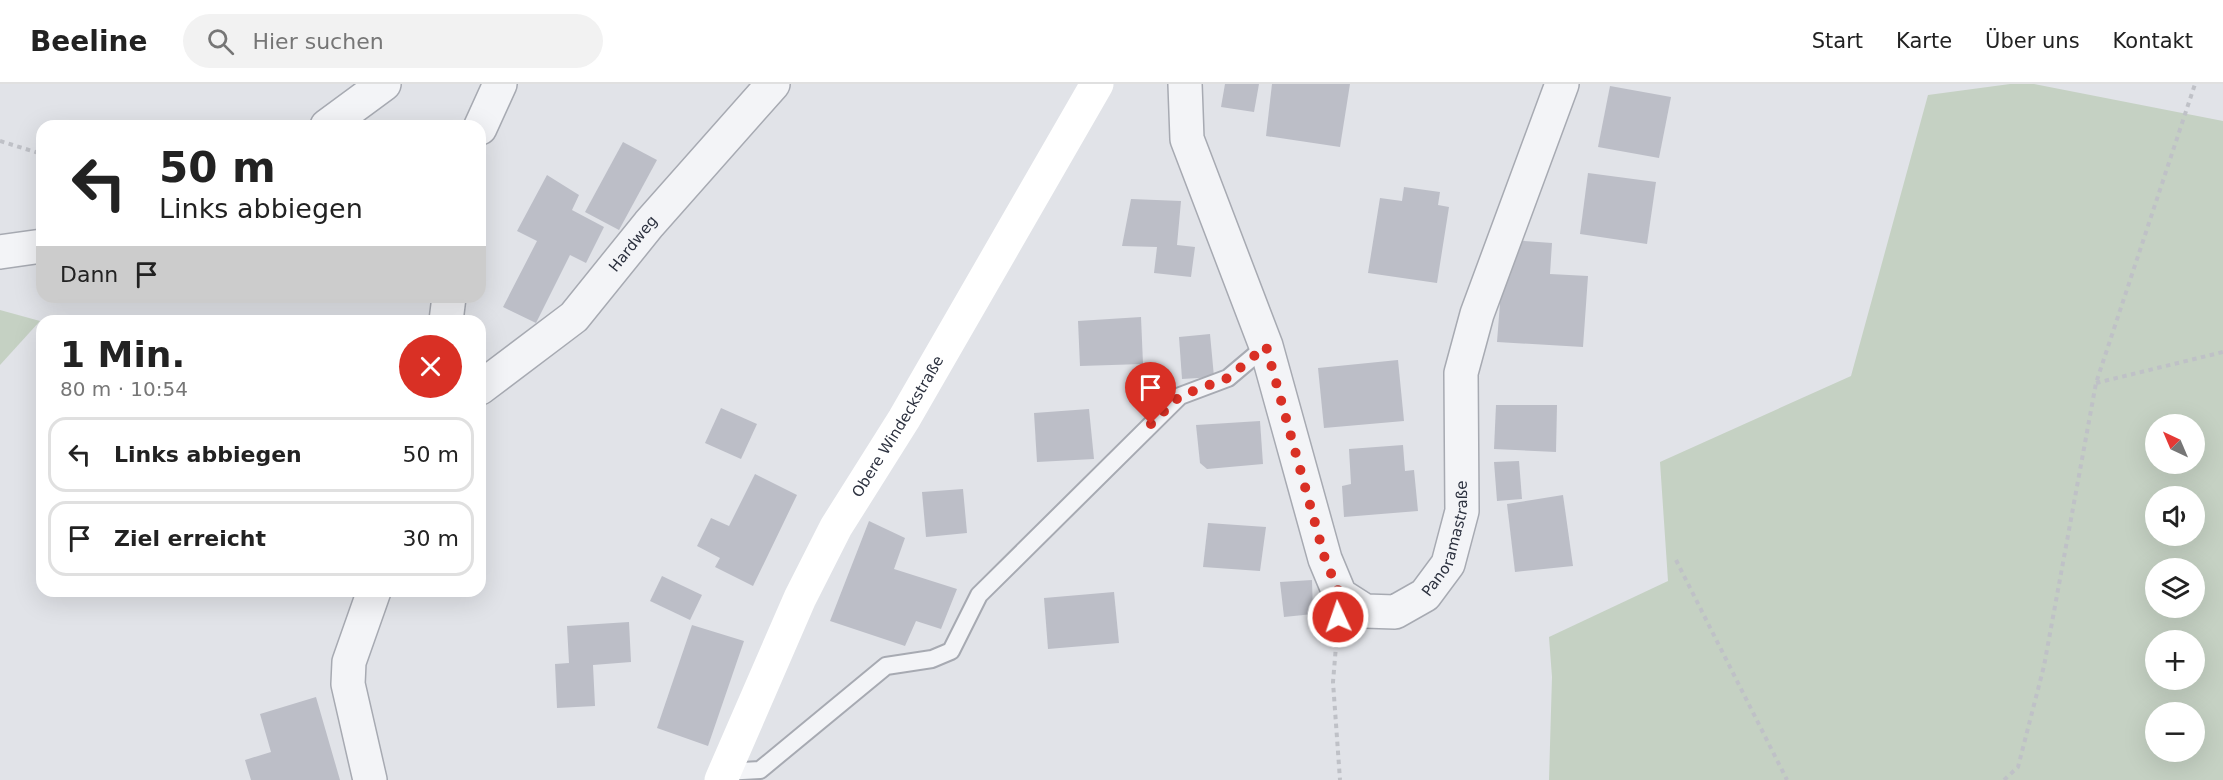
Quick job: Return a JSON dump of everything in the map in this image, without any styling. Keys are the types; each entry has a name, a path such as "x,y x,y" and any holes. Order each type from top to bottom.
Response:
{"street":[{"path":"335,120 384,84"},
{"path":"484,120 500,84"},
{"name":"Hardweg","path":"486,383 574,317 649,224 773,84"},
{"name":"Obere Windeckstraße","path":"722,776 800,598 836,527 904,419 1097,84"},
{"path":"1185,84 1187,139 1266,346 1325,559 1340,595"},
{"name":"Panoramastraße","path":"1340,595 1365,611 1395,612 1425,595 1448,564 1462,511 1461,374 1477,314 1563,84"},
{"path":"0,252 36,247"},
{"path":"370,780 348,684 349,662 372,597"}],"lane":[{"path":"722,776 760,770 886,666 932,659 951,651 979,595 1180,396 1228,378 1266,346"}],"path":[{"path":"2004,780 2018,767 2044,666 2096,382 2195,84"},
{"path":"0,141 36,152"},
{"path":"2096,382 2223,351"},
{"path":"1676,560 1787,780"},
{"path":"1340,595 1333,682 1340,780"}],"green space":[{"path":"2010,84 2034,84 2223,121 2223,780 1549,780 1552,677 1549,637 1668,581 1660,462 1851,376 1928,95"},
{"path":"0,310 36,320 36,325 0,365"}],"building":[{"path":"1225,84 1259,84 1254,112 1221,107"},
{"path":"1272,84 1350,84 1340,147 1266,136"},
{"path":"1610,86 1671,97 1659,158 1598,147"},
{"path":"623,142 657,160 619,230 585,212"},
{"path":"1588,173 1656,182 1647,244 1580,234"},
{"path":"547,175 579,195 572,210 604,227 586,263 570,255 536,323 503,307 537,241 517,231"},
{"path":"1404,187 1440,192 1438,205 1449,207 1437,283 1368,273 1380,198 1402,201"},
{"path":"1131,199 1181,201 1177,245 1195,247 1191,277 1154,273 1157,247 1122,246"},
{"path":"1512,240 1552,243 1550,274 1588,276 1583,347 1497,342 1502,277 1510,277"},
{"path":"1141,317 1143,364 1080,366 1078,321"},
{"path":"1210,334 1214,377 1182,379 1179,337"},
{"path":"1398,360 1404,421 1324,428 1318,368"},
{"path":"1496,405 1557,405 1556,452 1494,449"},
{"path":"721,408 757,424 741,459 705,443"},
{"path":"1089,409 1094,459 1037,462 1034,413"},
{"path":"1260,421 1263,464 1207,469 1200,463 1196,425"},
{"path":"1403,445 1405,471 1414,470 1418,511 1344,517 1342,486 1351,484 1349,449"},
{"path":"1519,461 1522,499 1497,501 1494,462"},
{"path":"755,474 797,495 753,586 715,567 720,558 697,546 711,518 729,526"},
{"path":"963,489 967,533 926,537 922,492"},
{"path":"1563,495 1573,566 1515,572 1507,504"},
{"path":"869,521 905,538 894,569 957,589 941,629 916,621 905,646 830,621"},
{"path":"1208,523 1266,527 1260,571 1203,567"},
{"path":"662,576 702,595 690,620 650,601"},
{"path":"1312,580 1313,614 1284,617 1280,582"},
{"path":"1114,592 1119,643 1048,649 1044,598"},
{"path":"629,622 631,662 593,665 595,706 557,708 555,664 569,663 567,626"},
{"path":"692,625 744,641 708,746 657,728"},
{"path":"316,697 340,780 251,780 245,760 271,752 260,714"}],"route":[{"path":"1151,424 1180,396 1228,378 1266,346 1325,559 1340,595 1338,617"}]}
